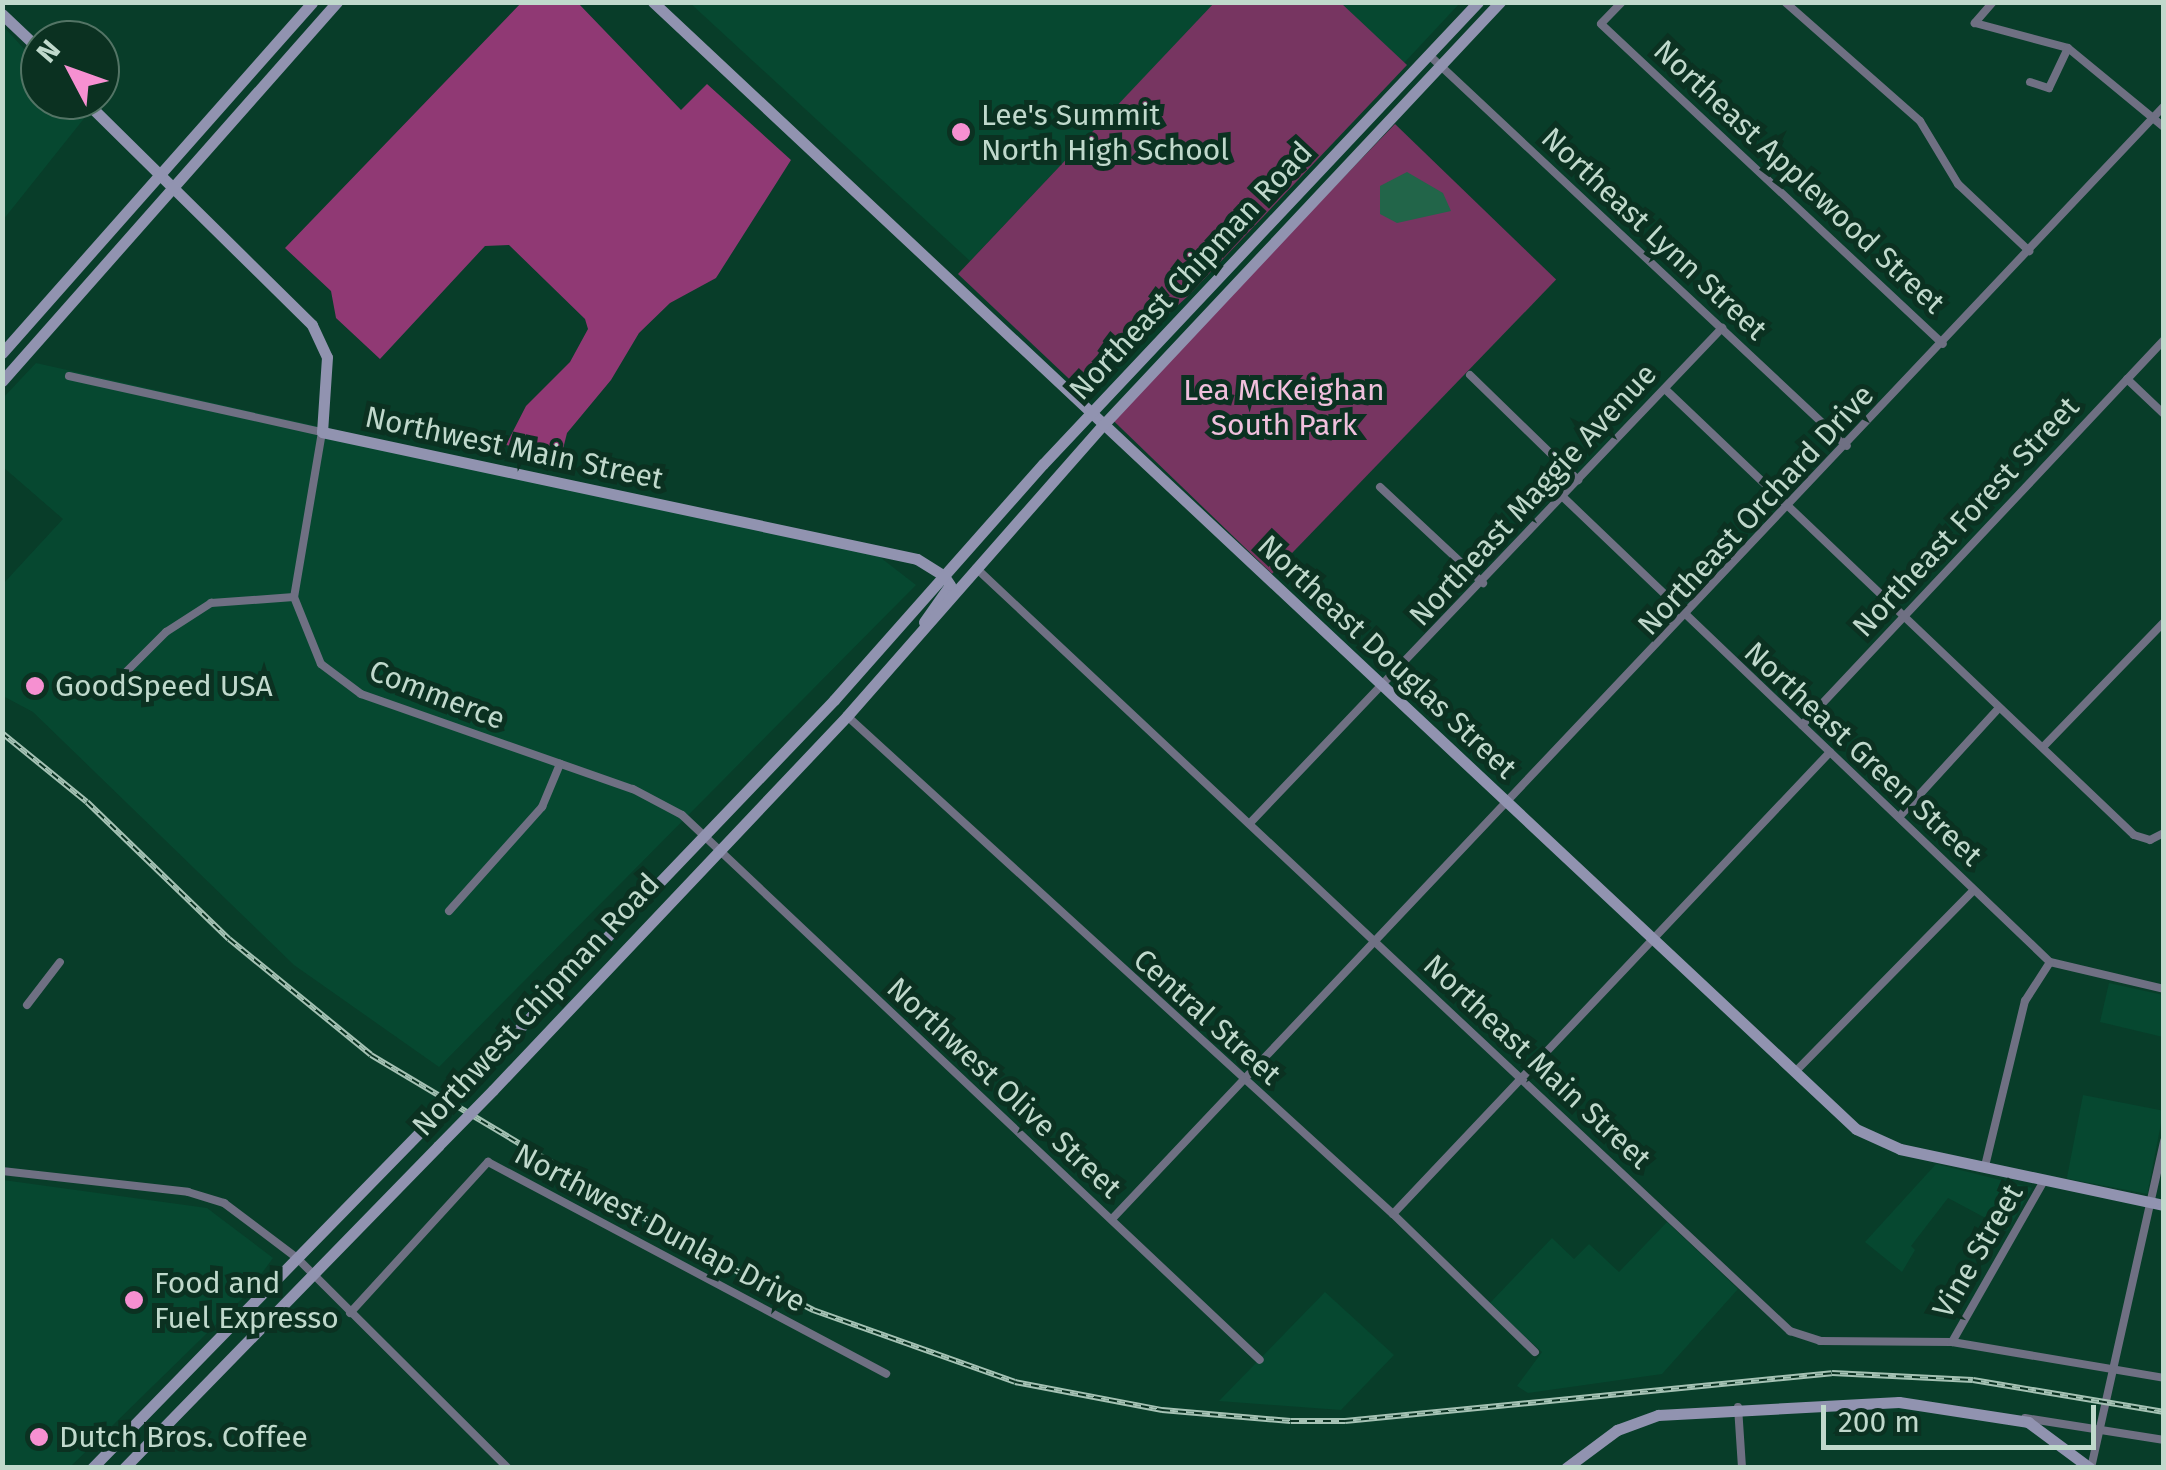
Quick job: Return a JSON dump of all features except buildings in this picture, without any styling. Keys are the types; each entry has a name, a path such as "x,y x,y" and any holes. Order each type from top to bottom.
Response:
{"main road":[{"path":"23,358 4,352 312,2"},
{"path":"2,381 338,2"},
{"name":"Northeast Douglas Street","path":"653,2 1506,804 1795,1072 1876,1141 2164,1205"},
{"name":"Northeast Chipman Road","path":"944,576 1091,412 1478,2"},
{"name":"Northeast Chipman Road","path":"976,568 1103,425 1500,2"},
{"path":"104,120 312,325 327,357 322,432"},
{"name":"Northwest Main Street","path":"322,432 917,559 944,576"},
{"name":"Northwest Chipman Road","path":"124,1468 493,1090 847,716 976,568"},
{"path":"919,637 950,585 944,576"},
{"name":"Northwest Chipman Road","path":"92,1468 704,836 944,576"},
{"path":"1566,1468 1618,1430 1658,1416 1738,1406 1899,1402 2014,1418 2052,1435 2091,1468"}],"street":[{"name":"Northeast Applewood Street","path":"1622,2 1601,24 1943,344"},
{"path":"1786,2 1920,122 1958,184 2029,251"},
{"path":"1993,2 1975,23 2068,48 2164,127"},
{"path":"2030,82 2048,88 2068,48"},
{"name":"Northeast Lynn Street","path":"1429,54 1847,446"},
{"name":"Northeast Orchard Drive","path":"1112,1220 1685,618 2164,106"},
{"name":"Northeast Maggie Avenue","path":"1251,822 1722,328"},
{"name":"Northeast Forest Street","path":"1802,725 2164,340"},
{"path":"1470,375 1578,480"},
{"name":"Northwest Main Street","path":"69,376 322,432"},
{"path":"2127,379 2164,414"},
{"path":"1665,389 1786,509 2044,746 2134,835 2150,840 2164,832"},
{"path":"125,673 166,632 211,604 294,598 322,432"},
{"path":"1380,487 1483,582"},
{"name":"Northeast Green Street","path":"1563,497 1685,618 2050,962 2164,990"},
{"name":"Northeast Main Street","path":"976,568 1790,1330 1820,1341 1952,1342 2164,1378"},
{"name":"Commerce","path":"294,598 322,664 361,694 659,801 704,836"},
{"path":"2044,746 2164,622"},
{"path":"1899,817 1999,708"},
{"name":"Central Street","path":"847,716 1393,1214 1535,1352"},
{"path":"1393,1214 1830,752"},
{"path":"449,910 542,807 560,764"},
{"name":"Northwest Olive Street","path":"704,836 1260,1360"},
{"path":"1795,1072 1974,890"},
{"path":"27,1005 60,962"},
{"path":"1985,1166 2025,1001 2050,962"},
{"path":"2091,1468 2164,1141"},
{"name":"Northwest Dunlap Drive","path":"350,1313 488,1162 886,1374"},
{"path":"2,1171 188,1192 234,1210 297,1258 508,1468"},
{"name":"Vine Street","path":"1952,1342 2044,1181"},
{"path":"1738,1406 1742,1468"},
{"path":"2014,1418 2164,1440"}],"shaded area":[{"path":"522,2 578,3 681,110 707,84 791,160 716,278 670,303 639,333 611,380 567,433 561,457 506,445 526,406 570,362 588,329 585,319 509,245 485,246 380,359 336,318 331,291 285,248"},
{"name":"Lee's Summit North High School","path":"690,3 1215,3 970,261"},
{"path":"1340,3 1460,3 1404,63"},
{"path":"2,25 20,44 20,120 83,120 3,220"},
{"path":"1407,172 1443,193 1451,211 1397,223 1380,214 1380,186"},
{"path":"36,363 872,551 916,585 439,1067 294,965 33,712 3,696 3,584 63,519 3,467 2,399"},
{"path":"2109,983 2163,995 2163,1037 2100,1022"},
{"path":"2083,1095 2163,1111 2147,1194 2067,1178"},
{"path":"1936,1164 2032,1188 2008,1230 1948,1198 1911,1246 1915,1250 1902,1272 1865,1242"},
{"path":"3,1180 207,1208 273,1258 245,1296 70,1467 3,1467"},
{"path":"1667,1222 1738,1289 1662,1374 1528,1393 1517,1386 1542,1352 1489,1304 1552,1238 1574,1259 1589,1244 1619,1272"},
{"path":"1325,1292 1394,1355 1341,1410 1219,1401"}],"green space":[{"path":"1215,2 1341,3 1407,65 1188,296 1083,392 958,274"},
{"name":"Lea McKeighan South Park","path":"1395,124 1556,280 1272,574 1111,418"}],"railway":[{"path":"2,733 87,802 229,939 371,1055 717,1261 813,1310 1015,1382 1162,1410 1291,1421 1345,1421 1832,1373 1973,1380 2164,1412"}],"place":[{"name":"Lee's Summit North High School","path":"961,132"},
{"name":"GoodSpeed USA","path":"35,686"},
{"name":"Food and Fuel Expresso","path":"134,1300"},
{"name":"Dutch Bros. Coffee","path":"39,1437"}]}
